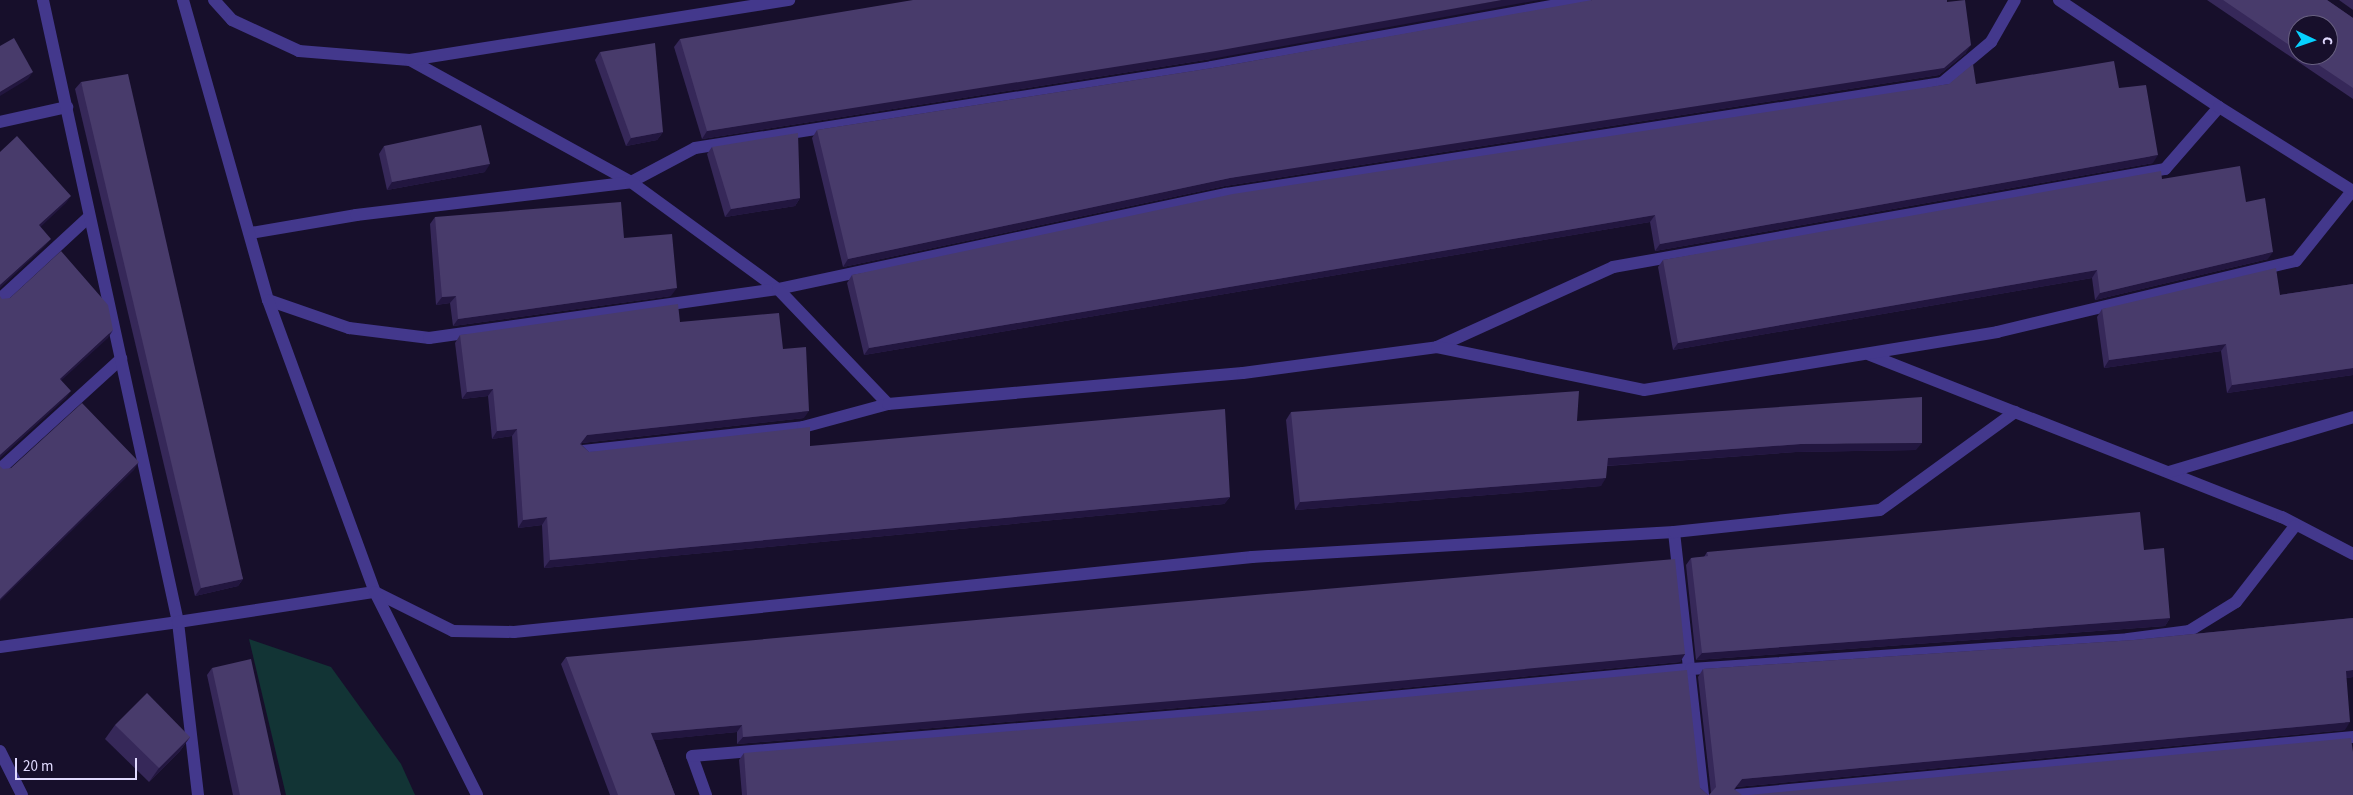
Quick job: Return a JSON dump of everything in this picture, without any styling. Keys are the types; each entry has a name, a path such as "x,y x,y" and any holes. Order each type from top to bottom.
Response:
{"street":[{"path":"43,0 68,107 89,217 178,622 198,795"},
{"path":"183,0 251,232 268,300 375,592 477,795"},
{"path":"214,0 232,20 299,51 410,60 789,0"},
{"path":"251,232 356,215 631,182 695,148 1212,67 1585,0"},
{"path":"268,300 349,328 429,338 778,289 1226,194 1942,83 1991,42 2015,0"},
{"path":"1437,347 1644,390 1996,332 2296,261 2353,191 2219,107 2059,0"},
{"path":"410,60 631,182 778,289 888,404"},
{"path":"0,122 68,107"},
{"path":"584,451 803,427 888,404 1243,374 1437,347 1613,266 2165,169 2219,107"},
{"path":"0,299 89,217"},
{"path":"1869,354 2282,517 2295,526 2353,554"},
{"path":"0,469 121,358"},
{"path":"0,648 375,592 453,631 514,632 1252,558 1674,532 1880,510 2015,412"},
{"path":"2169,472 2353,417"},
{"path":"706,795 692,756 1275,708 1691,669 2128,639 2189,631 2236,602 2295,526"},
{"path":"1674,532 1691,669 1703,795"},
{"path":"1737,795 2353,737"},
{"path":"0,751 22,795"}],"green space":[{"path":"249,639 331,667 401,764 415,795 286,795"}],"building":[{"path":"913,0 1502,0 1216,51 707,131 680,39"},
{"path":"1592,0 1947,0 1947,2 1965,0 1971,45 1944,68 1230,178 848,259 817,130 1219,67"},
{"path":"2223,0 2327,0 2353,18 2353,88 2319,65 2338,65 2338,15 2288,15 2288,44"},
{"path":"14,38 33,72 0,92 0,46"},
{"path":"655,43 663,132 631,138 600,52"},
{"path":"2114,61 2119,88 2146,85 2158,155 1660,244 1655,215 869,348 852,275 1233,194 1949,84 1973,64 1976,84"},
{"path":"128,74 243,579 201,588 81,82"},
{"path":"481,125 490,164 392,182 384,146"},
{"path":"798,133 800,198 731,209 712,147"},
{"path":"17,136 71,196 39,225 51,239 0,285 0,152"},
{"path":"2240,166 2246,202 2265,198 2273,252 2100,293 2097,270 1678,343 1663,260 2161,171 2162,179"},
{"path":"621,202 624,238 672,234 677,288 458,319 456,296 442,297 435,217"},
{"path":"61,251 108,305 113,330 60,379 71,391 0,455 0,296 2,299 10,298"},
{"path":"2276,268 2280,295 2353,284 2353,368 2232,385 2226,344 2109,360 2102,309"},
{"path":"678,304 680,322 779,313 783,349 806,347 809,411 587,435 580,444 589,452 810,427 810,446 1225,409 1230,497 550,560 547,517 523,520 517,429 497,431 493,389 467,392 460,335"},
{"path":"1579,391 1577,421 1922,397 1922,443 1801,444 1608,458 1606,478 1300,502 1291,412"},
{"path":"82,403 139,462 0,599 0,466 3,469 11,468"},
{"path":"2140,512 2144,550 2164,548 2170,618 1702,653 1691,558 1708,556 1707,552"},
{"path":"1675,559 1685,654 1280,692 743,737 742,725 651,733 675,795 618,795 566,657 1255,595"},
{"path":"2353,618 2353,670 2346,671 2350,722 1742,779 1734,789 1742,795 1709,795 1716,787 1703,669 2134,640"},
{"path":"251,659 281,795 240,795 212,668"},
{"path":"1687,670 1700,788 1708,795 747,795 744,753 1281,709"},
{"path":"147,693 190,737 159,768 115,725"},
{"path":"2351,738 2353,752 2353,795 1749,795"}]}
